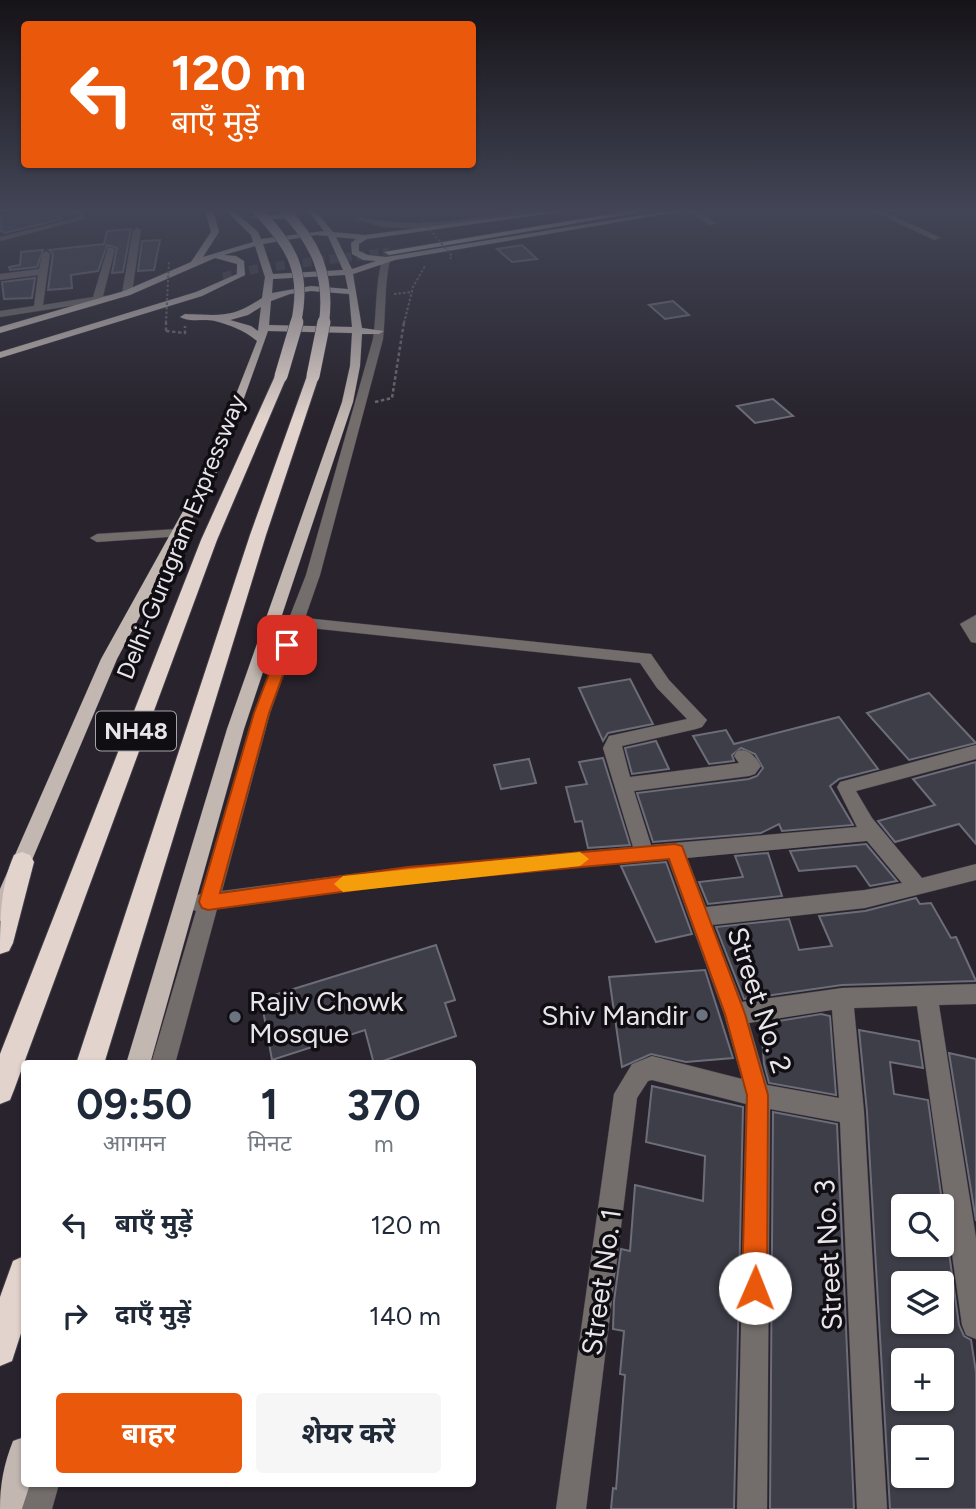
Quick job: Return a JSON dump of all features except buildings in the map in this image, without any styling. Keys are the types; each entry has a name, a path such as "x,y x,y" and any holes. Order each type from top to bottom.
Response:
{"highway":[{"name":"Delhi-Gurugram Expressway","path":"0,1090 209,540 281,376 301,310 303,287 300,280"},
{"name":"NH48","path":"91,1060 258,535 313,376 328,309 327,280"},
{"path":"0,943 22,862"},
{"path":"0,1349 21,1282"}],"main road":[{"path":"0,330 127,293 156,280"},
{"path":"0,340 177,280"},
{"path":"0,347 212,280"},
{"path":"0,355 199,294 229,280"},
{"path":"0,912 109,659 214,468 263,334 269,280"},
{"path":"139,1060 181,905 271,619 342,419 354,370 358,330 350,280"},
{"path":"110,322 175,317 233,317 259,307 269,297 320,289 351,292"},
{"path":"175,317 228,321 263,334 379,331"},
{"path":"7,1509 21,1462"}],"street":[{"path":"38,308 43,280"},
{"path":"97,299 102,280"},
{"path":"127,293 129,280"},
{"path":"164,1060 265,703 297,620 362,403 379,331 383,302 381,280"},
{"path":"0,314 112,297"},
{"path":"97,538 178,533"},
{"path":"271,619 471,642 646,658 663,684 699,720 615,741 611,748 644,853"},
{"path":"976,620 968,624 976,638"},
{"path":"918,888 873,833 846,795 846,788 976,752"},
{"path":"623,785 749,769 752,766 743,756"},
{"path":"181,905 408,875 873,833"},
{"name":"Street No. 2","path":"675,851 735,1014 758,1095 752,1509"},
{"path":"700,917 865,899 976,872"},
{"path":"735,1014 842,998 976,994"},
{"path":"927,997 976,1325"},
{"name":"Street No. 3","path":"842,998 852,1112 872,1509"},
{"name":"Street No. 1","path":"571,1509 626,1094 640,1072 652,1068 758,1095"},
{"path":"758,1095 852,1112"},
{"path":"37,1509 43,1487"}],"path":[{"path":"168,280 166,331 185,333"},
{"path":"362,403 391,398 403,326 414,280"}],"slow traffic":[{"path":"343,884 408,875 580,859"}],"place":[{"name":"Shiv Mandir","path":"702,1015"},
{"name":"Rajiv Chowk Mosque","path":"235,1017"}],"route":[{"path":"287,645 268,693 208,902 408,875 675,851 735,1014 758,1095 755,1288"}]}
